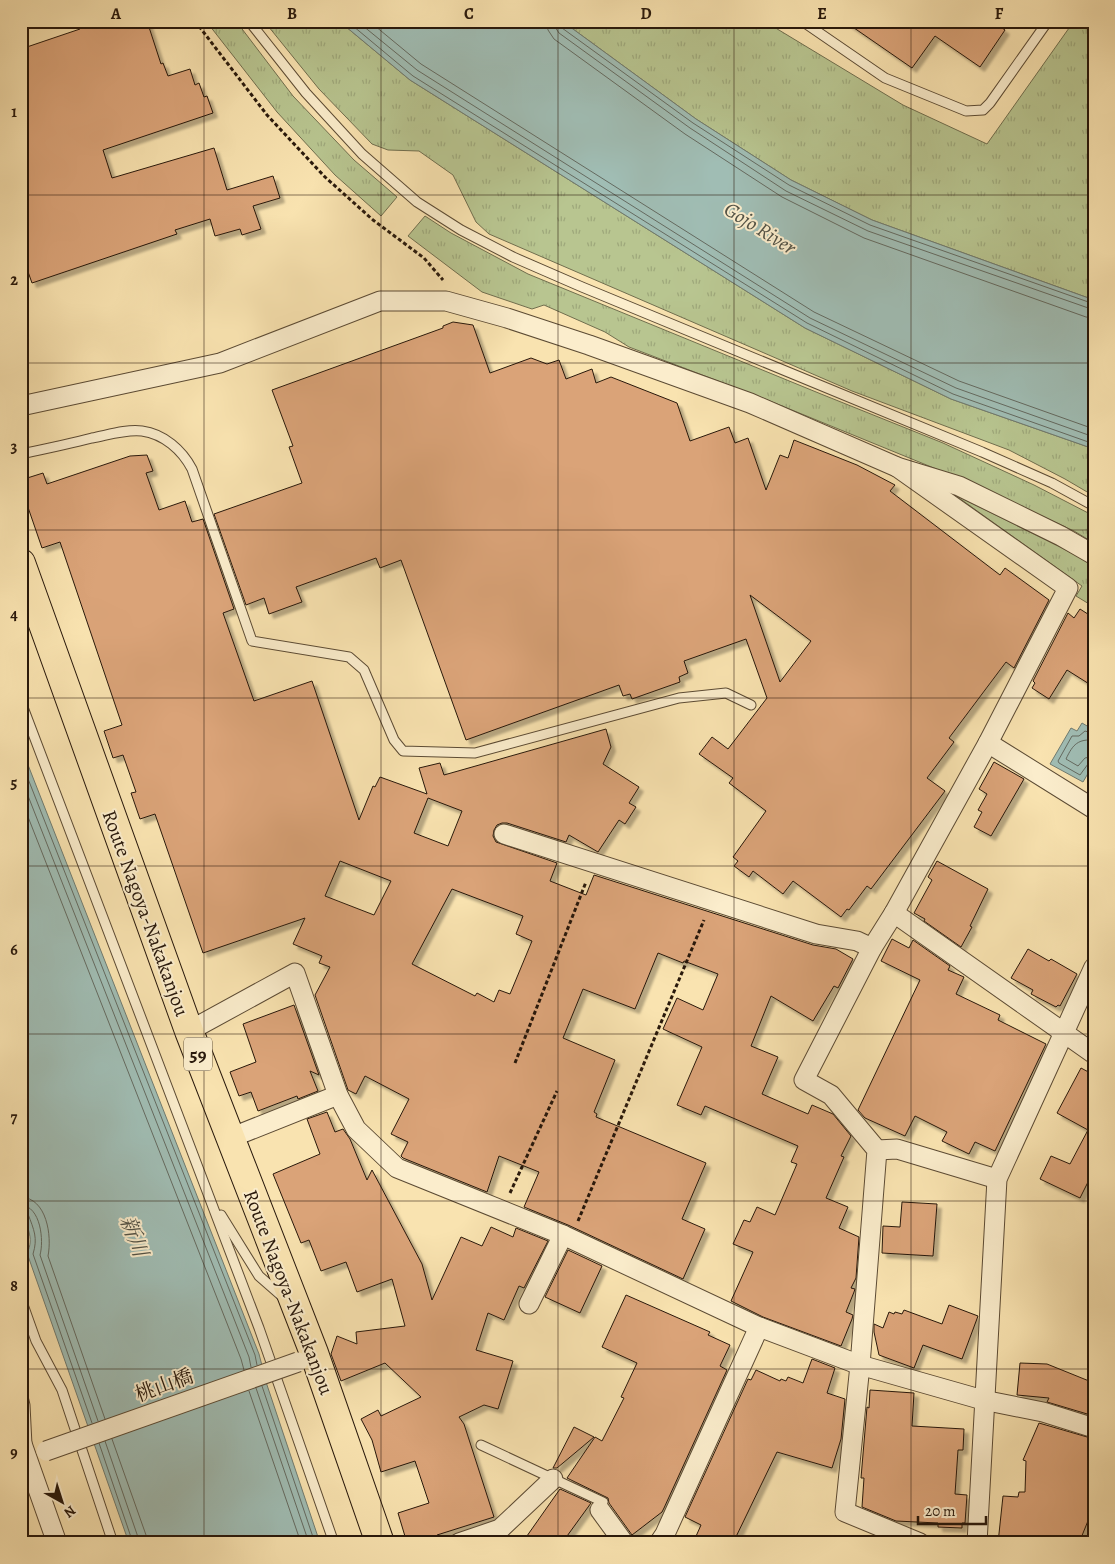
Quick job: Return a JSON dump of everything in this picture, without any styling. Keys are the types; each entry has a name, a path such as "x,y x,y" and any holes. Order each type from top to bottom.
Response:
{"main road":[{"name":"Route Nagoya-Nakakanjou","path":"21,563 189,1031 296,1309 306,1357 380,1543"}],"street":[{"path":"21,406 220,363 380,302 446,301 508,318 589,345 750,403 897,467 959,486 1061,536 1094,555"},
{"path":"897,467 1068,588 988,743 894,913 872,948 804,1080 831,1095 877,1150 860,1364 845,1512 920,1543"},
{"path":"988,743 1094,809"},
{"path":"504,834 816,934 857,941 872,948"},
{"path":"894,913 1094,1054"},
{"path":"976,1543 997,1180 1094,967"},
{"path":"189,1031 295,973 338,1095 356,1129 397,1168 567,1237 759,1327 860,1364 983,1400 1043,1412 1094,1428"},
{"path":"230,1138 338,1095"},
{"path":"877,1150 897,1149 997,1180"},
{"path":"529,1304 567,1237"},
{"path":"659,1543 665,1534 759,1327"},
{"name":"桃山橋","path":"25,1450 46,1451 306,1357"},
{"path":"25,1450 30,1486 57,1543"},
{"path":"460,1543 500,1530 553,1478"},
{"path":"600,1510 624,1543"}],"lane":[{"path":"249,21 306,93 362,154 417,202 461,230 513,257 574,283 982,452 1052,483 1094,506"},
{"path":"802,21 885,78 966,111 983,110 990,103 1048,21"},
{"path":"21,454 118,433 141,431 158,436 171,443 186,458 192,469 252,641 349,657 364,670 394,740 403,751 475,753 679,698 726,693 751,705"},
{"path":"21,702 259,1328 334,1543"},
{"path":"210,1198 260,1276 296,1309"},
{"path":"21,1300 36,1342 62,1390 113,1543"},
{"path":"21,1388 25,1405 25,1450"},
{"path":"481,1444 603,1502 600,1510"}],"path":[{"path":"196,21 267,115 325,177 373,220 424,258 447,284 449,290 446,301"},
{"path":"515,1063 594,863"},
{"path":"567,1237 712,901"},
{"path":"502,1210 557,1092"}],"green space":[{"path":"206,21 236,21 293,96 354,160 397,197 381,216 335,175 277,112"},
{"path":"264,21 339,21 410,80 805,328 951,399 1094,449 1094,496 1009,450 852,391 489,234 476,222 453,175 419,151 388,150 372,144 319,89"},
{"path":"562,21 764,21 903,105 987,144 1074,21 1094,21 1094,300 872,220 791,180 696,119"},
{"path":"425,216 451,233 528,274 943,443 1034,485 1094,516 1094,543 1074,531 973,484 765,399 629,347 605,332 544,305 532,309 482,292 408,236"},
{"path":"952,493 1076,555 1094,566 1094,607 1076,596 1082,586"}],"water":[{"name":"Gojo River","path":"339,21 562,21 696,119 791,180 872,220 1094,300 1094,449 951,399 805,328 410,80"},
{"path":"1082,723 1094,730 1094,763 1083,782 1050,764 1071,728 1077,731"},
{"name":"新川","path":"21,747 259,1354 267,1385 320,1543 129,1543 27,1253 30,1237 21,1210"}],"building":[{"path":"78,21 147,21 161,64 163,63 168,76 190,69 195,85 199,83 204,97 207,96 213,113 103,150 112,178 214,148 227,190 273,176 280,198 253,206 261,229 242,235 240,229 215,236 210,219 175,230 177,234 32,283 21,252 21,49 80,29"},
{"path":"844,21 992,21 1005,30 980,67 935,36 912,68"},
{"path":"453,322 473,325 490,373 531,358 547,364 559,360 566,379 592,369 596,383 611,377 677,403 690,441 729,427 735,443 748,438 766,490 780,455 788,458 794,440 857,465 895,485 890,491 1000,575 1005,568 1049,600 1014,668 1006,662 949,738 954,742 927,778 945,791 871,889 867,886 849,910 847,909 841,917 793,881 783,894 753,871 749,877 734,866 738,861 733,857 766,811 729,783 733,778 699,754 712,737 728,749 767,698 746,639 684,661 688,673 679,677 680,682 632,699 630,694 623,696 619,685 466,740 401,560 380,568 376,558 296,587 302,602 269,614 264,598 246,605 214,514 302,483 289,447 293,446 272,390 443,328 443,326","holes":["750,595 811,641 780,682"]},
{"path":"147,455 153,471 146,473 159,510 185,501 192,522 203,519 234,609 223,613 254,701 312,681 359,820 373,786 375,787 380,777 427,794 419,768 440,763 444,775 606,729 611,747 603,764 639,787 629,803 636,807 625,824 619,820 598,852 569,835 566,842 507,823 497,825 494,830 493,836 496,842 557,863 550,881 586,895 594,875 813,945 836,949 853,959 838,988 834,986 813,1021 771,996 751,1046 778,1057 762,1094 808,1114 812,1105 833,1114 851,1136 841,1156 844,1157 826,1198 848,1207 839,1228 859,1237 856,1278 851,1288 855,1289 846,1312 853,1315 841,1346 763,1317 731,1301 753,1252 733,1244 744,1220 750,1222 757,1207 775,1215 797,1164 791,1162 798,1146 705,1106 701,1115 677,1105 702,1047 663,1029 677,998 703,1010 718,974 658,953 635,1009 583,989 563,1038 615,1060 594,1112 597,1114 596,1117 706,1163 682,1219 705,1229 683,1279 568,1225 524,1207 539,1172 499,1156 487,1192 403,1158 401,1156 408,1142 391,1134 409,1099 365,1076 356,1094 348,1090 315,995 330,967 319,963 322,956 293,944 305,918 203,953 155,814 140,819 131,793 136,792 123,755 113,758 104,731 122,725 60,542 42,548 21,487 21,480 43,473 47,484 130,456","holes":["428,798 462,811 448,846 414,833","340,861 391,881 374,915 325,896","452,889 523,916 516,934 532,941 510,994 499,990 494,1002 477,993 475,996 412,964"]},
{"path":"1080,609 1094,618 1094,687 1067,670 1049,699 1032,688 1035,683 1033,681 1068,613 1074,618"},
{"path":"994,762 1024,779 991,836 974,827 982,812 978,810 987,794 979,789"},
{"path":"937,861 988,889 970,926 972,927 961,947 924,921 925,919 914,913 932,880 928,877"},
{"path":"892,939 909,948 913,940 950,966 948,970 964,977 956,994 1000,1015 998,1020 1046,1044 995,1151 975,1142 969,1154 942,1141 947,1132 915,1116 905,1136 865,1118 858,1110 920,980 881,961"},
{"path":"1028,949 1049,961 1051,959 1077,974 1060,1006 1056,1007 1031,994 1033,990 1011,978"},
{"path":"294,1005 319,1075 310,1071 318,1091 298,1099 297,1096 258,1111 251,1092 239,1096 230,1072 256,1062 243,1024"},
{"path":"1081,1068 1094,1075 1094,1170 1080,1198 1040,1179 1051,1156 1070,1164 1088,1130 1057,1113"},
{"path":"327,1112 335,1132 343,1129 350,1139 367,1180 372,1170 422,1264 432,1300 461,1237 482,1246 491,1227 513,1237 516,1228 548,1241 524,1288 519,1286 504,1320 488,1313 476,1350 513,1361 498,1409 484,1405 459,1417 464,1424 494,1517 418,1543 407,1543 398,1513 429,1503 415,1461 381,1472 372,1440 361,1419 378,1410 381,1416 421,1397 385,1363 341,1381 331,1354 337,1336 357,1344 356,1332 405,1326 392,1279 357,1292 346,1262 321,1271 309,1240 301,1243 273,1174 320,1154 307,1119"},
{"path":"902,1202 937,1204 933,1256 882,1253 883,1226 900,1227"},
{"path":"568,1250 602,1266 580,1313 545,1297"},
{"path":"626,1295 710,1332 708,1335 730,1345 720,1366 727,1370 662,1512 632,1535 609,1503 608,1498 567,1478 595,1437 602,1441 624,1398 621,1397 637,1363 602,1347"},
{"path":"949,1305 978,1316 962,1359 923,1345 914,1368 879,1355 874,1324 883,1328 889,1312 902,1314 904,1310 942,1324"},
{"path":"812,1359 835,1368 827,1393 845,1399 841,1439 832,1468 777,1452 733,1543 693,1543 701,1525 685,1517 748,1379 751,1380 756,1370 780,1381 781,1379 786,1381 788,1377 803,1383"},
{"path":"1020,1363 1047,1364 1094,1383 1094,1416 1047,1402 1049,1398 1017,1395"},
{"path":"870,1390 914,1393 912,1426 964,1429 963,1450 958,1450 955,1494 967,1495 965,1523 962,1523 962,1528 938,1527 938,1523 896,1521 862,1507 864,1478 861,1478"},
{"path":"1039,1423 1094,1439 1094,1506 1079,1543 998,1543 1003,1496 1018,1497 1019,1492 1025,1492 1026,1461 1023,1460"},
{"path":"574,1427 594,1437 557,1468 553,1468"},
{"path":"560,1489 591,1503 562,1543 522,1543"}]}
